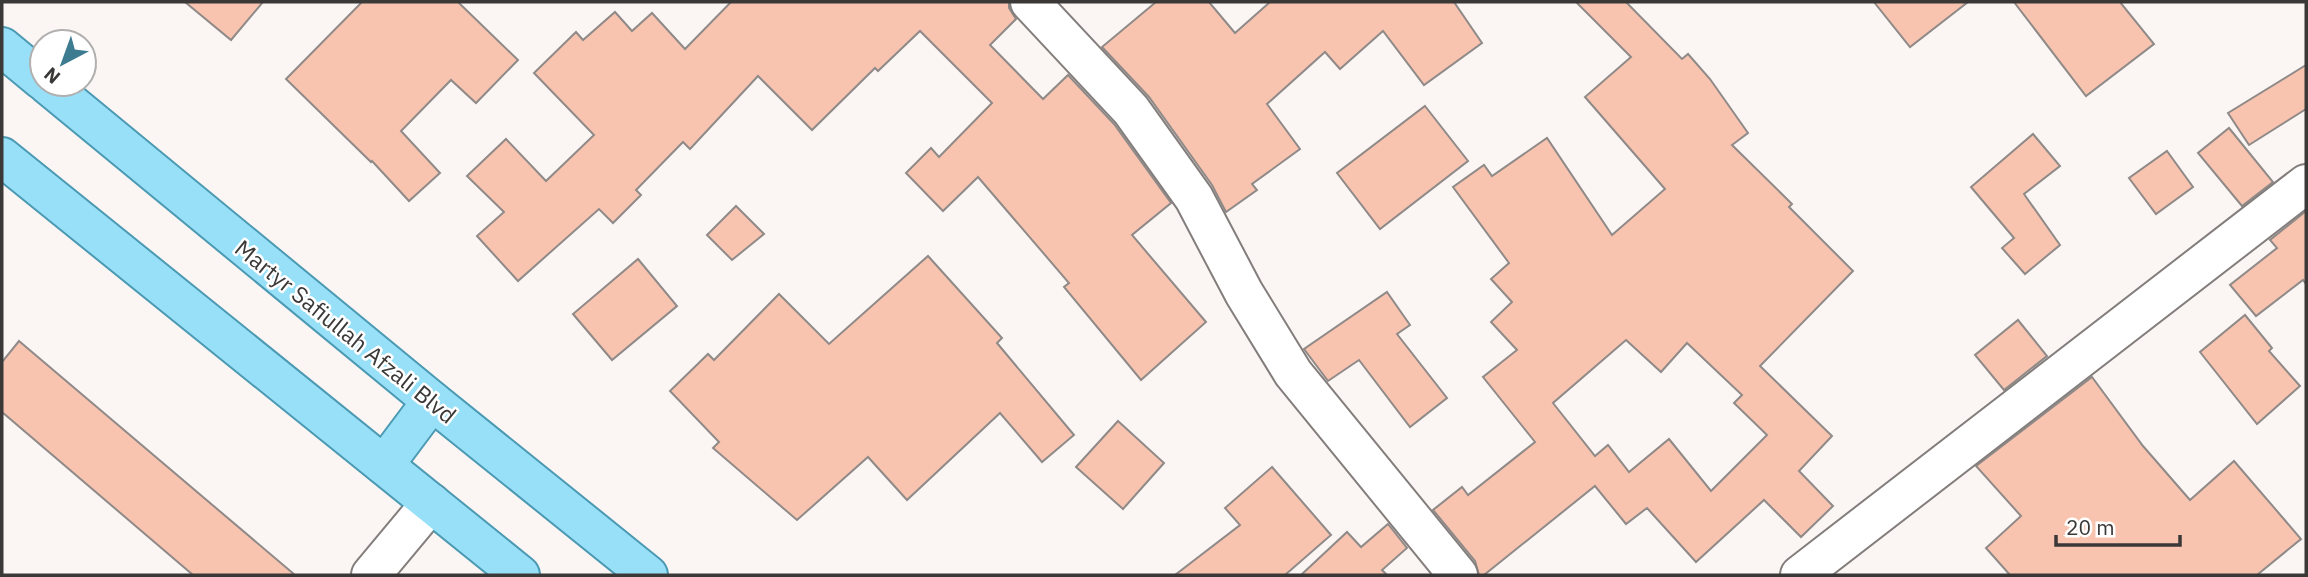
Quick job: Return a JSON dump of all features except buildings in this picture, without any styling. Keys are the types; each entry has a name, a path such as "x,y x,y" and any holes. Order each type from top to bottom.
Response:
{"main road":[{"path":"2,47 28,68"},
{"name":"Martyr Safiullah Afzali Blvd","path":"64,98 648,575"},
{"path":"2,157 520,575"},
{"path":"384,465 432,401"}],"street":[{"path":"1030,2 1131,110 1194,198 1244,293 1293,373 1458,575"},
{"path":"1800,575 2306,184"},
{"path":"370,575 431,503"}]}
